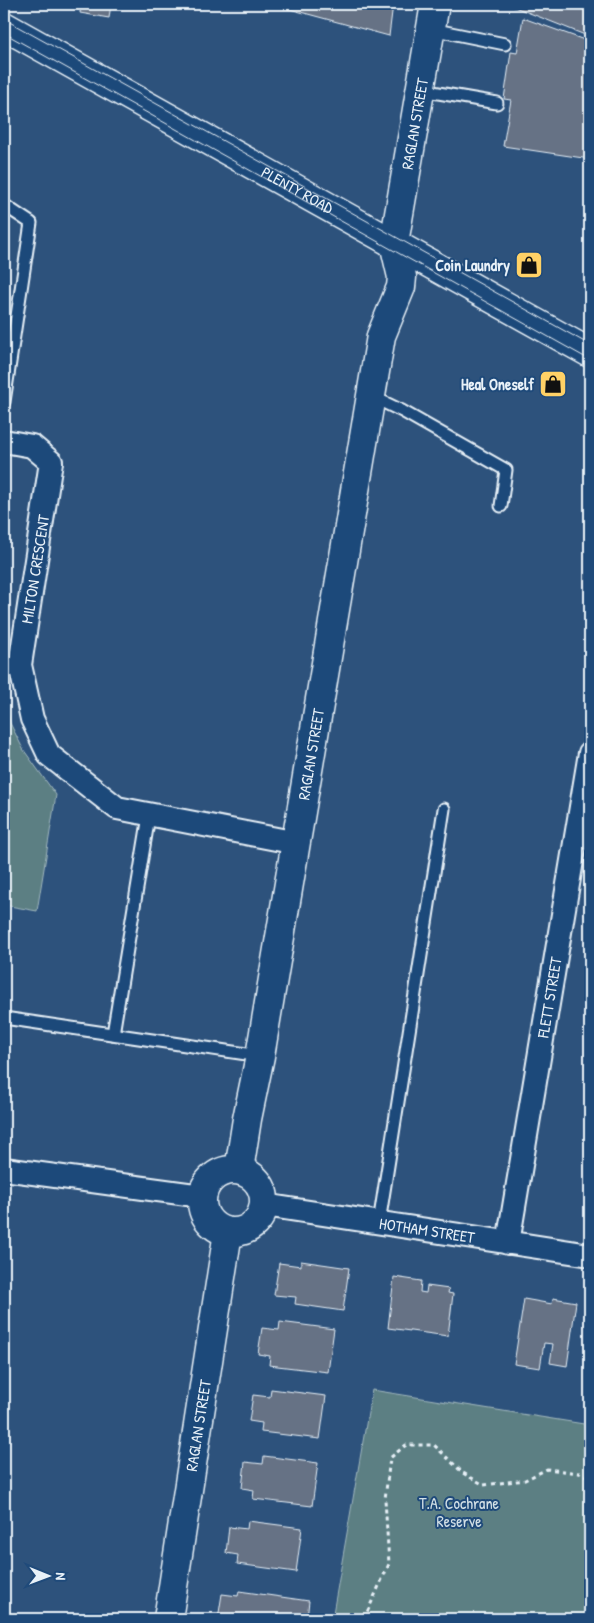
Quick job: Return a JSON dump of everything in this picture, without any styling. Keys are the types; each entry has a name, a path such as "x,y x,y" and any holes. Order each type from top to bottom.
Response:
{"street":[{"name":"RAGLAN STREET","path":"239,1170 297,843 381,336 379,311 385,264 394,243 433,16"},
{"name":"PLENTY ROAD","path":"4,26 590,353"},
{"name":"MILTON CRESCENT","path":"4,441 32,446 52,462 20,665 32,720 49,755 117,808 149,816 297,843"},
{"name":"FLETT STREET","path":"508,1243 590,753"},
{"path":"4,1169 202,1196"},
{"path":"226,1170 239,1170 250,1175 259,1184 264,1205 258,1218 250,1227 228,1232 217,1228 208,1219 202,1208 202,1196 206,1184 215,1175 226,1170"},
{"name":"HOTHAM STREET","path":"264,1205 590,1255"},
{"name":"RAGLAN STREET","path":"168,1619 228,1232"}],"lane":[{"path":"433,16 505,44"},
{"path":"420,90 497,103"},
{"path":"4,205 31,223 4,402"},
{"path":"371,396 402,411 506,470 501,506"},
{"path":"379,1223 444,809"},
{"path":"113,1034 149,816"},
{"path":"4,1018 260,1056"}],"path":[{"path":"364,1619 389,1564 385,1498 390,1458 406,1445 434,1445 463,1473 484,1485 525,1480 547,1469 579,1473 590,1477"}],"green space":[{"path":"4,686 10,723 23,749 56,795 37,911 4,905"},
{"name":"T.A. Cochrane Reserve","path":"372,1390 590,1425 590,1619 332,1619"}],"building":[{"path":"81,4 111,4 109,18 80,13"},
{"path":"271,4 393,4 389,36"},
{"path":"512,4 590,4 590,37 512,6"},
{"path":"523,18 590,42 590,159 503,146 511,100 504,99 511,52 517,53"},
{"path":"301,1261 349,1268 343,1311 295,1304 296,1297 274,1295 279,1263 301,1266"},
{"path":"394,1277 421,1281 420,1292 426,1293 427,1286 449,1289 448,1293 453,1294 448,1336 388,1328"},
{"path":"553,1298 576,1302 567,1366 550,1363 553,1344 544,1343 540,1368 514,1364 524,1299 552,1304"},
{"path":"280,1322 334,1329 328,1372 269,1365 270,1356 258,1354 262,1328 279,1330"},
{"path":"271,1389 326,1396 320,1439 261,1432 262,1423 249,1421 253,1395 270,1397"},
{"path":"264,1456 318,1463 312,1506 253,1499 254,1490 242,1488 245,1462 263,1464"},
{"path":"248,1521 302,1528 296,1572 237,1564 238,1555 226,1553 229,1527 247,1529"},
{"path":"239,1591 309,1601 307,1619 218,1619 222,1594 238,1596"}],"tram line":[{"path":"4,19 590,345"},
{"path":"4,33 590,360"}],"place":[{"name":"Coin Laundry","path":"529,265"},
{"name":"Heal Oneself","path":"553,384"}]}
